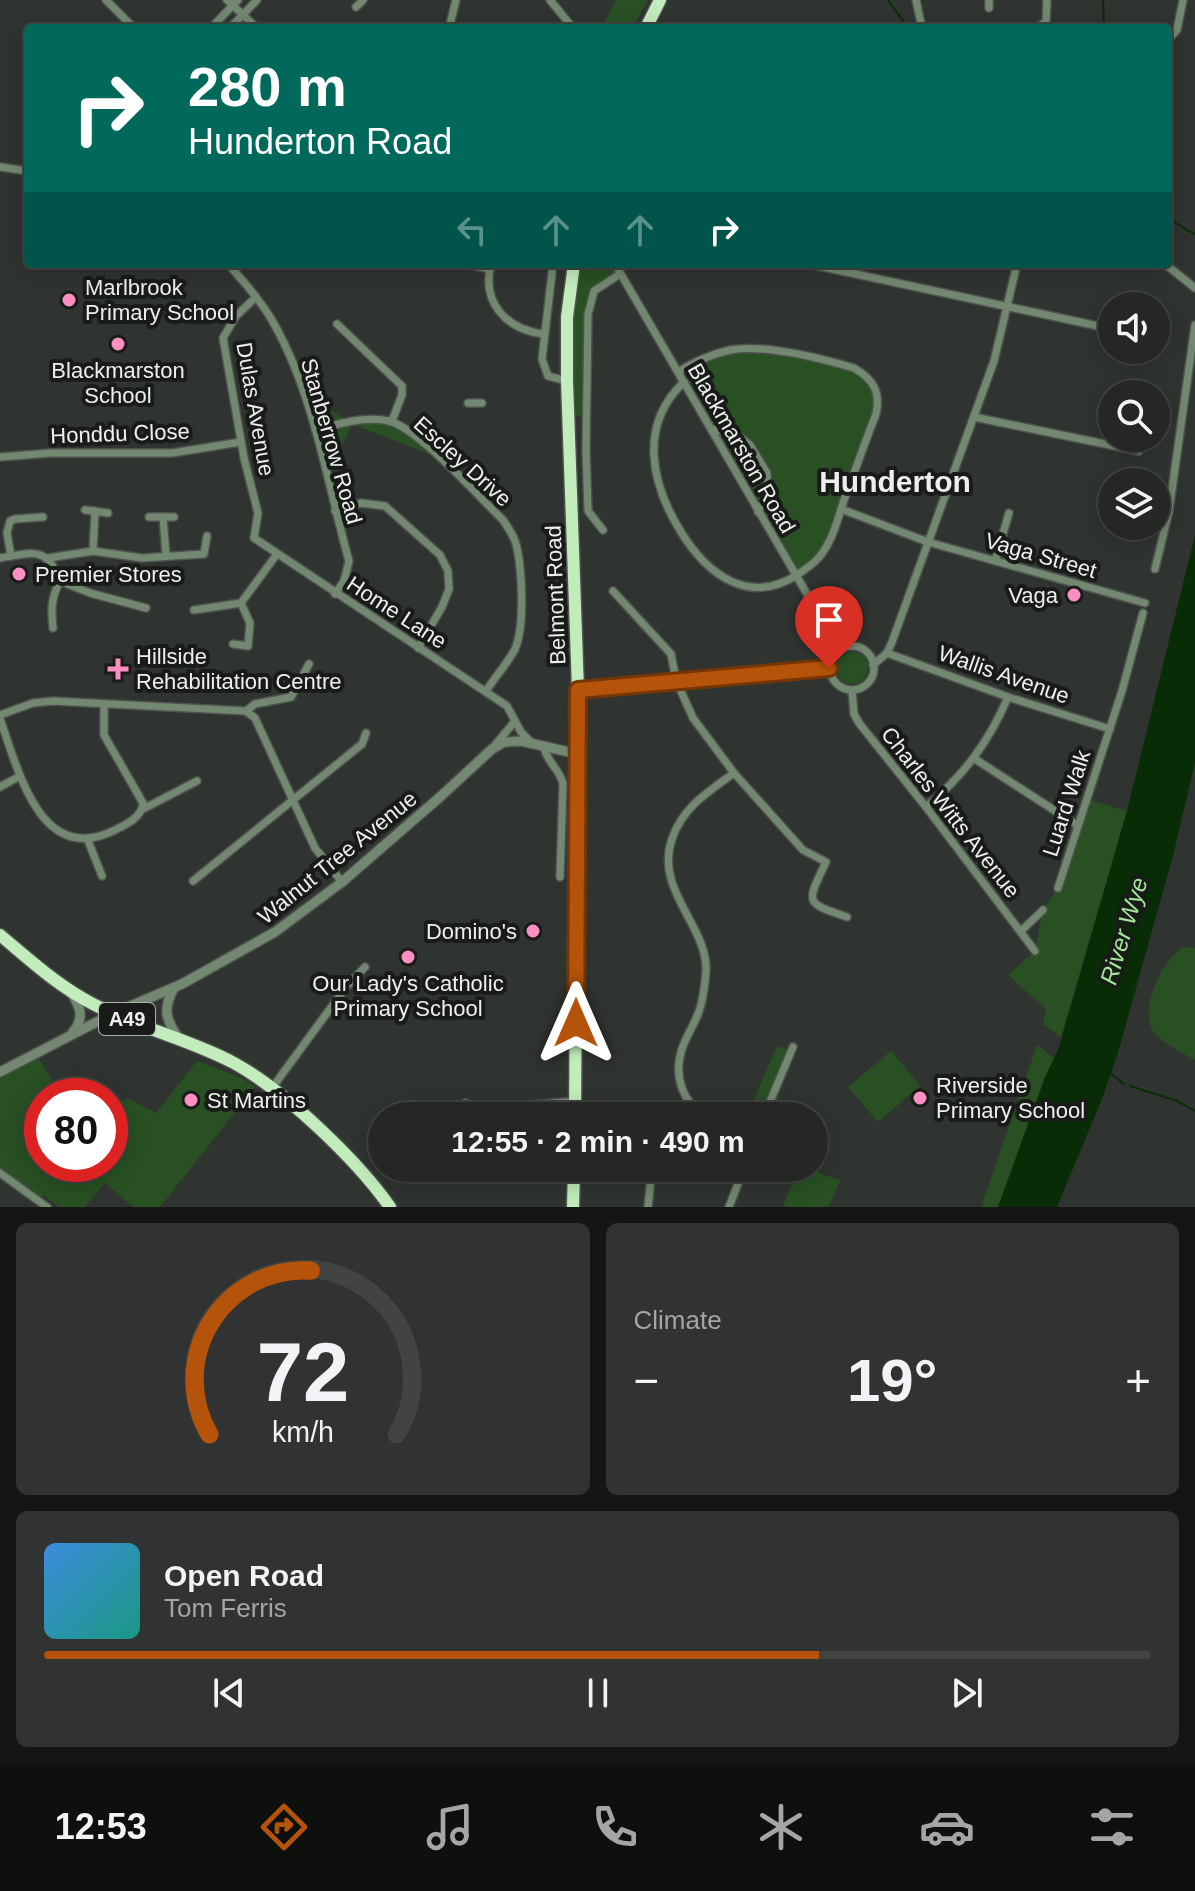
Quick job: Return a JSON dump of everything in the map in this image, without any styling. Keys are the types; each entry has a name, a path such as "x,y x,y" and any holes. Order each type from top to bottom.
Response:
{"highway":[{"path":"648,24 660,0"},
{"name":"Belmont Road","path":"573,268 567,317 567,381 578,690 576,1101"},
{"name":"A49","path":"0,935 71,991 112,1014 233,1063 272,1088 361,1172 390,1207"},
{"path":"573,1207 574,1182"}],"street":[{"path":"106,0 130,24"},
{"path":"234,24 257,0"},
{"path":"450,24 456,0"},
{"path":"550,0 570,24"},
{"path":"916,0 918,24"},
{"path":"1047,0 1049,24"},
{"path":"1172,36 1177,30 1183,0"},
{"path":"214,24 233,2 253,24"},
{"path":"0,167 24,170"},
{"name":"Stanberrow Road","path":"231,268 273,322 289,355 315,429 349,561 344,581 335,594"},
{"path":"490,268 490,292 498,310 518,329 544,334"},
{"path":"552,268 542,359 548,376 567,381"},
{"name":"Blackmarston Road","path":"617,268 839,649"},
{"path":"828,268 1098,326"},
{"path":"873,665 887,653 974,417 994,361 1016,268"},
{"path":"1170,268 1195,288"},
{"name":"Belmont Road","path":"603,530 588,511 588,314 594,291 620,274"},
{"name":"Dulas Avenue","path":"254,538 258,513 241,442 223,338 236,316 256,297"},
{"path":"337,324 402,386 402,395 392,421"},
{"path":"1155,569 1169,511 1195,325"},
{"path":"678,372 695,362 729,351 751,349 848,367 866,376 876,388 878,406 823,552 812,565 795,576 777,585 761,588 724,578 696,555 668,510 655,476 654,447 659,418 684,382"},
{"path":"468,403 482,403"},
{"path":"974,417 1098,443"},
{"name":"Escley Drive","path":"315,429 369,419 392,421 423,443 503,520 512,533 519,560 519,638 515,649 486,691"},
{"path":"712,429 736,434 750,445 767,473 768,493 758,512"},
{"name":"Honddu Close","path":"0,457 51,453 172,453 241,442"},
{"path":"335,511 361,503 385,506 440,555 448,571 449,589 418,648"},
{"name":"Vaga Street","path":"841,509 928,542 1145,603"},
{"path":"85,510 108,513"},
{"path":"93,551 95,511"},
{"path":"995,561 1009,513"},
{"path":"11,556 7,533 10,521 43,517"},
{"path":"149,517 174,517"},
{"path":"163,517 166,555"},
{"path":"0,558 36,552 48,558 93,551 142,558 204,554 207,536"},
{"name":"Home Lane","path":"254,538 507,706 533,744"},
{"path":"194,610 241,603 277,554"},
{"path":"48,558 60,581 90,593 146,608"},
{"path":"53,628 53,593 60,581"},
{"path":"613,591 671,654 676,680 693,718 734,773 803,850 826,862 812,892 812,900 816,905 847,917"},
{"path":"233,644 248,646 250,623 241,603"},
{"name":"Luard Walk","path":"1058,888 1125,682 1143,613"},
{"path":"846,646 861,648 868,653 873,675 863,688 852,691 834,683 829,668 839,649 846,646"},
{"name":"Wallis Avenue","path":"887,653 1008,697 1110,729"},
{"path":"246,711 255,704 291,697 309,664"},
{"path":"578,690 829,668"},
{"name":"Charles Witts Avenue","path":"852,691 854,714 859,723 1035,951"},
{"path":"926,807 975,759 1008,697"},
{"path":"197,781 143,809 139,815 114,830 87,838 71,836 48,825 20,776 0,717 43,702 246,711 255,718 315,848 342,882"},
{"path":"104,705 104,735 143,803 143,809"},
{"path":"492,749 515,721"},
{"path":"193,881 362,744 366,733"},
{"path":"492,749 504,742 533,744 578,754"},
{"path":"544,747 563,784 560,877"},
{"name":"Walnut Tree Avenue","path":"0,1072 112,1014 174,988 275,932 342,882 492,749"},
{"path":"975,759 1077,825"},
{"path":"689,1102 679,1074 681,1053 700,1008 706,965 674,890 668,861 671,839 683,816 702,795 734,773"},
{"path":"0,787 20,776"},
{"path":"87,838 102,876"},
{"path":"1021,931 1043,910"},
{"path":"272,1088 346,987 365,967"},
{"path":"174,988 166,1001 165,1014 179,1039"},
{"path":"71,991 81,1014 79,1026 71,1035"},
{"path":"770,1102 793,1047"},
{"path":"565,1102 576,1101"},
{"path":"0,1173 47,1207"},
{"path":"648,1207 650,1182"},
{"path":"729,1207 739,1182"}],"shaded area":[{"path":"616,0 648,0 634,24 603,24"},
{"path":"574,268 617,268 620,274 592,295 586,417 568,416"},
{"path":"751,349 854,368 873,382 878,406 832,533 818,559 795,576 678,372 710,357"},
{"path":"301,390 349,422 392,421 437,457 352,424 327,477"},
{"path":"852,652 864,656 868,668 864,680 852,684 840,680 836,668 840,656"},
{"path":"1086,799 1127,811 1061,1037 1043,1024 1046,1009 1008,975 1035,951 1043,910 1058,888"},
{"path":"1184,947 1195,948 1195,1060 1161,1040 1149,1021 1155,984 1168,961"},
{"path":"1037,1045 1054,1058 998,1207 981,1207"},
{"path":"777,1046 788,1050 765,1102 753,1102"},
{"path":"891,1051 920,1086 878,1122 848,1087"},
{"path":"36,1054 51,1078 24,1078 24,1182 128,1182 128,1099 156,1113 197,1061 242,1078 255,1087 160,1207 133,1207 105,1183 85,1207 59,1207 44,1195 38,1200 0,1173 0,1072"},
{"path":"828,1176 840,1181 829,1207 783,1205 793,1182 828,1182"}],"water":[{"name":"River Wye","path":"1195,535 1195,762 1174,852 1119,1049 1102,1099 1057,1207 998,1207 1045,1077 1058,1050 1127,811"}],"waterway":[{"path":"888,0 905,24"},
{"path":"1103,0 1104,24"},
{"path":"1172,220 1195,234"},
{"path":"1109,1072 1124,1084"},
{"path":"1130,1086 1177,1101 1195,1111"}],"place":[{"name":"Marlbrook Primary School","path":"69,300"},
{"name":"Blackmarston School","path":"118,344"},
{"name":"Premier Stores","path":"19,574"},
{"name":"Vaga","path":"1074,595"},
{"name":"Hillside Rehabilitation Centre","path":"118,669"},
{"name":"Domino's","path":"533,931"},
{"name":"Our Lady's Catholic Primary School","path":"408,957"},
{"name":"Riverside Primary School","path":"920,1098"},
{"name":"St Martins","path":"191,1100"}],"district":[{"name":"Hunderton","path":"895,482"}],"route":[{"path":"576,1023 578,690 829,668"}]}
